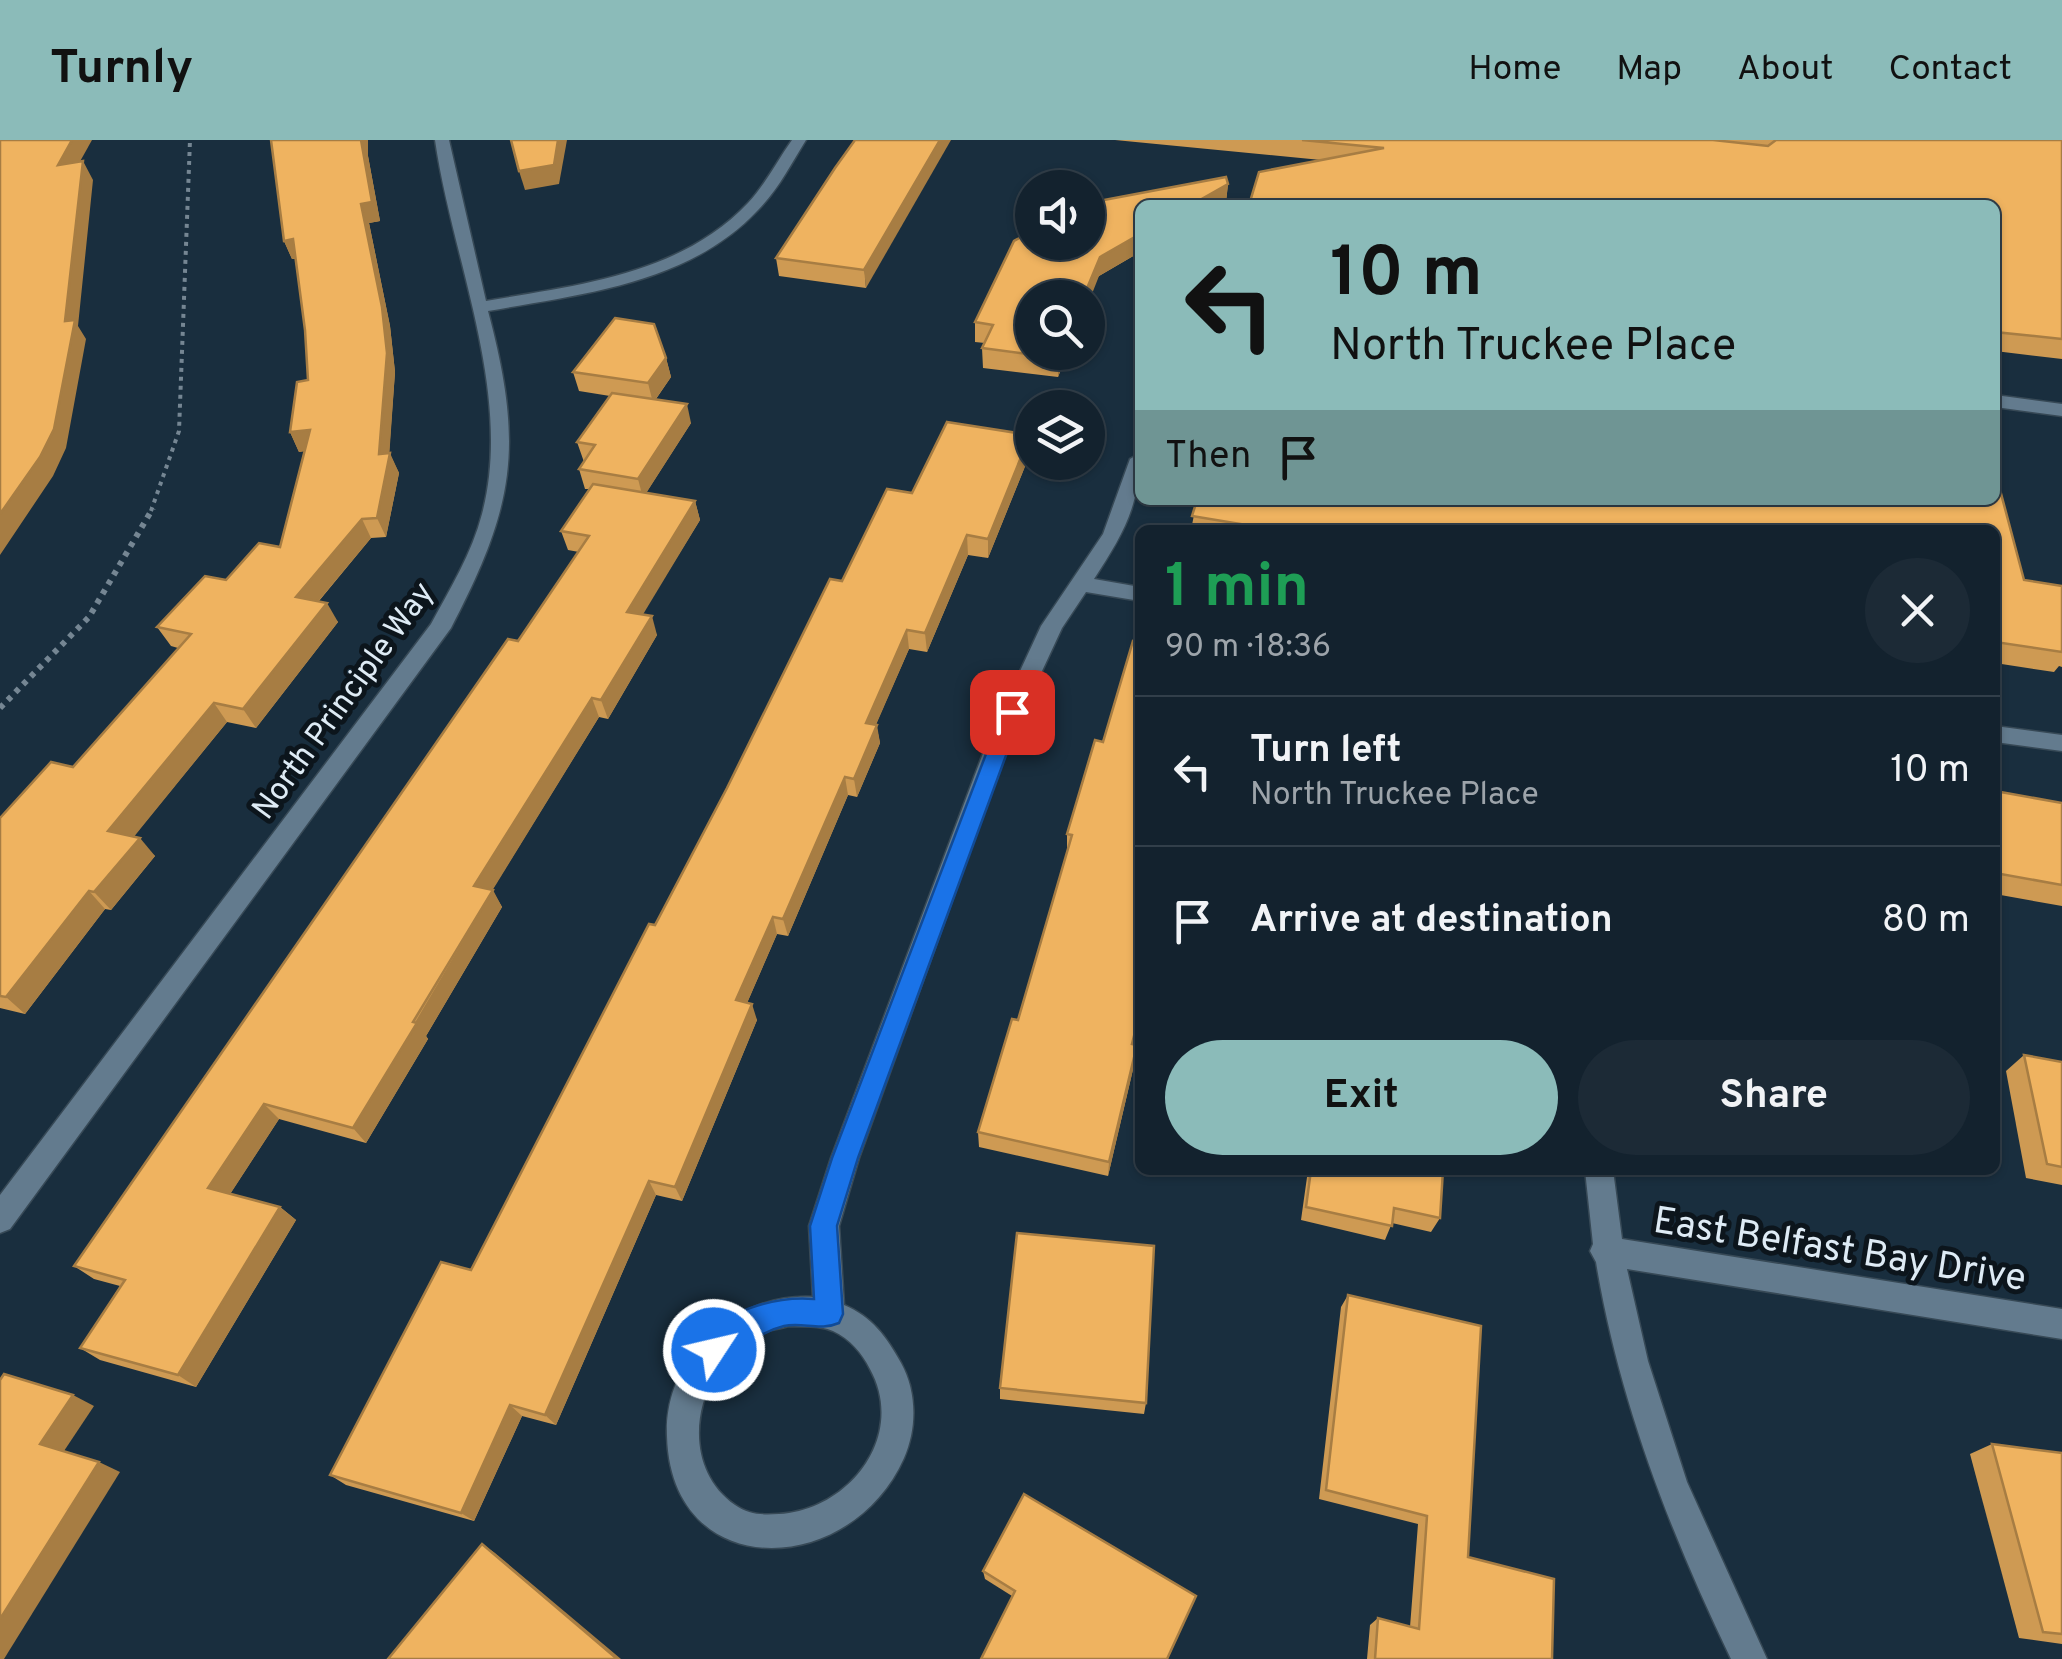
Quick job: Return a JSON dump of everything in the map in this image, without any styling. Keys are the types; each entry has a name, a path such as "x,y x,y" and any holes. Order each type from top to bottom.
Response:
{"street":[{"name":"North Principle Way","path":"0,1219 440,628 472,568 494,509 501,459 496,396 442,140"},
{"path":"477,308 607,284 648,273 697,252 751,209 800,140"},
{"path":"2000,402 2062,410"},
{"path":"829,1314 824,1226 845,1158 999,740 1052,626 1113,536 1135,473"},
{"path":"1080,584 1135,593"},
{"path":"2000,735 2062,744"},
{"path":"1599,1175 1605,1250 1642,1406 1704,1566 1749,1659"},
{"name":"East Belfast Bay Drive","path":"1605,1250 2062,1324"},
{"path":"788,1311 829,1314 864,1332 888,1364 899,1404 893,1448 871,1489 835,1519 792,1534 748,1530 711,1509 687,1473 680,1430 690,1388 714,1350 748,1323 788,1311"}],"path":[{"path":"0,708 88,617 152,510 174,447 179,431 190,140"}],"building":[{"path":"0,140 72,140 58,165 83,161 65,321 75,320 54,429 40,457 0,514"},
{"path":"271,140 361,140 372,202 361,204 387,353 379,454 390,453 377,518 362,519 296,597 327,603 243,709 214,703 108,831 140,838 94,892 89,891 6,997 0,996 0,818 51,762 73,767 191,634 157,627 205,576 226,580 259,543 280,547 310,430 290,432 297,382 308,380 305,330 293,239 284,241"},
{"path":"511,140 558,140 554,165 519,171"},
{"path":"855,140 940,140 864,270 776,258 835,168"},
{"path":"1302,140 1713,140 1768,146 1776,140 2062,140 2062,339 2000,333 2000,200 1251,200 1259,172 1384,148"},
{"path":"1226,177 1228,184 1200,200 1135,200 1135,237 1105,254 1105,200"},
{"path":"1014,241 1015,260 1099,260 1090,280 1015,280 1015,352 982,348 993,325 975,322"},
{"path":"615,318 654,324 666,358 648,383 573,372"},
{"path":"612,393 687,404 638,479 579,469 595,445 577,442"},
{"path":"947,422 1015,433 1015,472 988,539 967,535 925,633 907,630 866,723 877,725 854,779 845,777 783,919 773,917 736,1000 752,1004 675,1187 649,1181 545,1415 510,1405 461,1513 330,1475 441,1262 471,1270 649,924 655,925 727,788 830,579 842,581 887,489 912,493"},
{"path":"593,484 695,501 627,612 652,616 601,700 592,698 474,886 493,890 413,1022 417,1023 353,1128 264,1104 208,1188 280,1207 178,1375 80,1348 125,1280 74,1266 508,639 518,641 589,536 561,531"},
{"path":"2000,490 2024,580 2062,586 2062,652 2000,643 2000,525 1247,525 1192,516 1195,505 2000,505"},
{"path":"1135,641 1135,1053 1109,1162 978,1132 1012,1019 1018,1020 1072,835 1067,834 1095,740 1103,742"},
{"path":"2000,792 2062,803 2062,885 2000,874"},
{"path":"2024,1055 2062,1062 2062,1167 2047,1164"},
{"path":"1310,1175 1443,1175 1440,1218 1394,1208 1392,1226 1306,1207"},
{"path":"1017,1233 1154,1246 1146,1403 1000,1388"},
{"path":"1348,1295 1481,1326 1468,1557 1554,1579 1552,1659 1375,1659 1378,1618 1419,1629 1427,1516 1326,1490"},
{"path":"4,1374 73,1395 40,1444 99,1462 0,1619 0,1380"},
{"path":"1992,1444 2062,1453 2062,1634 2043,1632"},
{"path":"1024,1494 1196,1596 1167,1659 981,1659 1015,1591 983,1571"},
{"path":"482,1544 617,1659 388,1659"}],"route":[{"path":"714,1350 748,1323 788,1311 829,1314 824,1226 845,1158 1012,712"}]}
